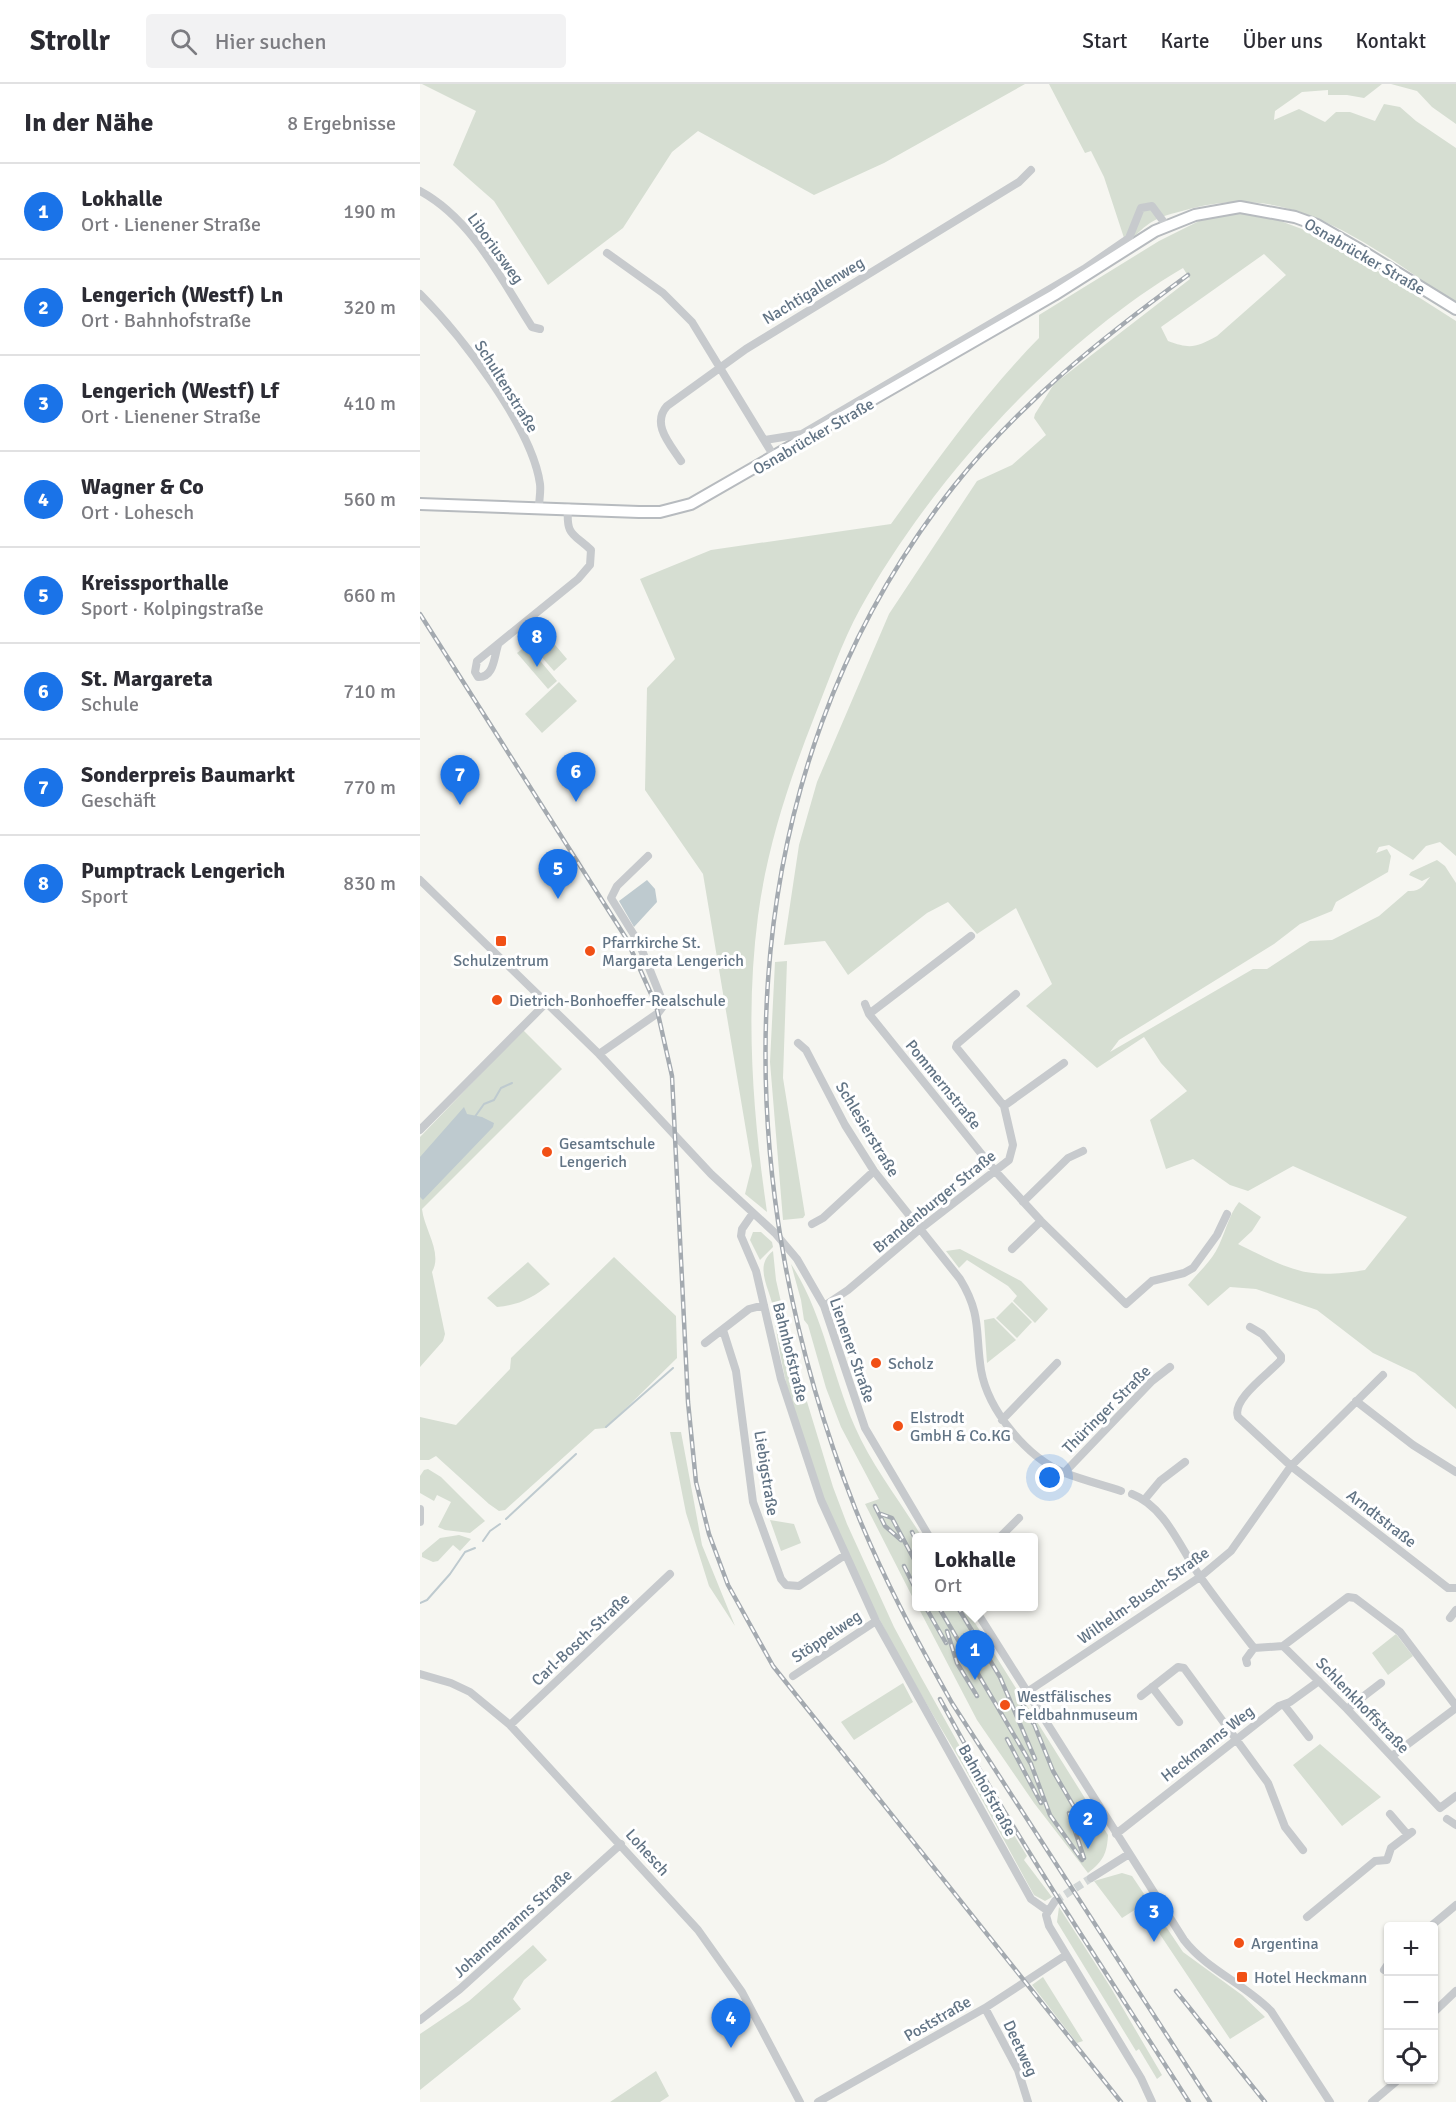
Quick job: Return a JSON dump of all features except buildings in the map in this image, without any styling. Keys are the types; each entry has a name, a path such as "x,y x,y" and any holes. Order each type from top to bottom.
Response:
{"main road":[{"name":"Osnabrücker Straße","path":"420,504 639,512 678,509 704,499 775,458 1054,295 1166,225 1224,208 1240,207 1275,212 1317,225 1456,309"}],"street":[{"name":"Nachtigallenweg","path":"681,461 660,426 660,414 721,365 1019,182 1031,170"},
{"name":"Liboriusweg","path":"420,191 450,211 480,247 532,327 540,329"},
{"name":"Osnabrücker Straße","path":"765,440 802,434 1084,269 1129,238 1142,208 1152,206 1166,225"},
{"path":"608,253 671,300 703,336 775,458"},
{"name":"Schultenstraße","path":"420,294 447,321 478,362 513,418 537,471 540,486 539,507"},
{"path":"498,645 578,579 590,565 591,550 572,536 568,529 568,508"},
{"path":"599,1054 658,1012 664,1005 639,943 611,898 617,886 648,856"},
{"path":"420,881 599,1054 711,1174 753,1214"},
{"path":"869,1014 971,936"},
{"name":"Brandenburger Straße","path":"824,1306 848,1290 920,1229 996,1172 1012,1154 1004,1106 956,1047 1016,994"},
{"path":"420,1130 546,1003"},
{"name":"Pommernstraße","path":"865,1004 869,1014 996,1172 1041,1221 1126,1304 1152,1281 1184,1274 1193,1268 1217,1235 1227,1214"},
{"name":"Schlesierstraße","path":"798,1043 806,1050 845,1125 874,1171 960,1279 970,1296 977,1317 985,1389 1002,1420 1036,1455 1064,1473 1121,1491"},
{"path":"1004,1106 1064,1063"},
{"path":"1023,1202 1068,1158 1083,1151"},
{"path":"812,1224 823,1218 874,1171"},
{"name":"Bahnhofstraße","path":"753,1214 742,1229 741,1236 756,1271 773,1348 799,1439 845,1555 876,1621 1031,1899 1048,1911 1046,1920 1152,2102"},
{"name":"Lienener Straße","path":"753,1214 797,1259 824,1306 856,1407 868,1434 927,1533"},
{"path":"1012,1249 1041,1221"},
{"path":"705,1343 749,1309 764,1305"},
{"name":"Arndtstraße","path":"1250,1327 1262,1334 1281,1356 1281,1360 1251,1387 1236,1412 1238,1417 1291,1466 1448,1588 1456,1589"},
{"name":"Liebigstraße","path":"723,1330 736,1371 753,1502 781,1579 786,1585 799,1587 845,1555"},
{"path":"1002,1420 1057,1363"},
{"name":"Thüringer Straße","path":"1064,1473 1152,1381 1170,1367"},
{"name":"Wilhelm-Busch-Straße","path":"1027,1692 1200,1576 1231,1551 1291,1466 1383,1375"},
{"path":"1356,1401 1413,1445 1456,1472"},
{"path":"1144,1499 1160,1481 1185,1462"},
{"path":"1132,1494 1144,1499 1164,1520 1200,1576 1254,1648"},
{"path":"420,1509 420,1522"},
{"path":"1004,1533 1019,1518"},
{"name":"Carl-Bosch-Straße","path":"510,1725 670,1574"},
{"path":"1254,1648 1283,1646 1348,1597 1355,1598 1400,1632 1456,1707 1392,1756"},
{"path":"1450,1618 1456,1610"},
{"path":"976,1611 1190,1947 1260,1999 1271,2011 1330,2102"},
{"name":"Stöppelweg","path":"793,1676 876,1621"},
{"name":"Schlenkhoffstraße","path":"1283,1646 1347,1709 1440,1808 1456,1796"},
{"path":"1247,1663 1246,1659 1254,1648"},
{"path":"1141,1696 1178,1667 1184,1668 1268,1783 1285,1827 1303,1850"},
{"name":"Lohesch","path":"420,1674 452,1683 470,1692 510,1725 698,1930 742,1992 800,2102"},
{"name":"Heckmanns Weg","path":"1116,1834 1236,1740 1319,1681"},
{"path":"1347,1709 1381,1683"},
{"path":"1152,1687 1179,1722"},
{"path":"1284,1705 1309,1737"},
{"path":"1307,1917 1375,1861 1387,1860 1391,1848 1410,1833 1390,1814"},
{"path":"1447,1819 1456,1825"},
{"name":"Johannemanns Straße","path":"420,2020 460,1989 621,1844"},
{"path":"1092,1878 1129,1854"},
{"path":"1048,1911 1055,1901"},
{"path":"1436,1922 1456,1905"},
{"name":"Poststraße","path":"818,2102 985,2008 1066,1955"},
{"path":"1438,2008 1456,1991"},
{"name":"Deetweg","path":"985,2008 1018,2070 1028,2102"},
{"path":"1372,2102 1392,2084"}],"shaded area":[{"path":"422,84 1025,84 884,163 814,195 698,131 672,152 623,228 548,285 494,201 453,165 476,111"},
{"path":"1049,84 1382,84 1364,98 1328,95 1328,90 1302,92 1275,111 1274,120 1299,109 1325,122 1336,112 1350,112 1375,121 1384,104 1400,107 1416,121 1456,148 1456,302 1344,231 1297,211 1273,205 1248,202 1221,203 1176,212 1150,223 1126,244 1104,177 1091,151 1085,153"},
{"path":"1391,84 1456,84 1456,124 1432,107 1417,91"},
{"path":"1239,213 1275,219 1326,238 1456,321 1456,856 1440,842 1426,846 1413,860 1389,845 1379,847 1376,853 1387,849 1391,856 1388,872 1336,902 1332,911 1300,924 1274,944 1119,1040 1110,1052 1253,969 1267,969 1310,941 1332,940 1379,916 1408,891 1421,888 1430,877 1422,881 1409,875 1411,872 1437,860 1445,866 1456,883 1456,1409 1415,1373 1373,1353 1317,1310 1256,1289 1230,1287 1208,1306 1188,1285 1216,1251 1239,1202 1261,1217 1252,1231 1238,1244 1286,1266 1312,1273 1327,1274 1365,1270 1407,1217 1293,1166 1248,1191 1230,1185 1193,1159 1166,1169 1150,1120 1187,1091 1161,1063 1144,1037 1097,1068 1026,1006 1052,984 1016,908 977,934 948,902 927,913 848,975 825,941 784,945 799,845 817,782 889,614 977,481 1012,465 1046,435 1034,418 1054,384 1190,279 1183,268 1136,299 1089,335 1001,418 960,464 923,512 889,560 847,635 788,789 773,839 758,916 752,991 752,1065 767,1212 745,1194 752,1166 703,874 645,790 647,688 675,659 640,579 711,550 891,524 980,405 1039,338 1039,315 1159,241 1201,220","holes":["1264,254 1286,275 1217,336 1203,343 1187,346 1168,341 1161,327"]},
{"path":"545,633 567,659 554,671 531,645"},
{"path":"527,645 557,681 548,689 517,653"},
{"path":"559,682 577,701 542,733 525,714"},
{"path":"647,880 655,889 657,902 634,927 619,901"},
{"path":"787,961 783,1078 805,1215 803,1218 783,1220 770,1062 775,962"},
{"path":"523,1030 562,1069 422,1209 434,1249 435,1265 432,1272 445,1334 443,1341 420,1367 420,1137"},
{"path":"464,1107 467,1114 482,1117 494,1123 493,1127 423,1200 420,1197 420,1157"},
{"path":"753,1232 761,1232 772,1242 773,1247 760,1260 750,1240"},
{"path":"960,1249 1021,1281 1048,1309 1035,1323 1013,1301 1017,1296 1008,1286 967,1260 959,1268 946,1251"},
{"path":"773,1251 776,1280 794,1359 833,1487 847,1524 894,1627 921,1677 995,1809 998,1809 1027,1856 1024,1860 1052,1897 1045,1901 1034,1895 891,1640 838,1535 816,1480 783,1369 773,1305 764,1272 767,1257"},
{"path":"614,1257 676,1316 677,1358 606,1428 595,1429 505,1510 499,1511 489,1504 436,1456 429,1460 420,1460 420,1417 456,1425 510,1369 511,1358"},
{"path":"528,1262 550,1284 525,1300 497,1307 487,1298"},
{"path":"791,1264 812,1303 855,1427 878,1469 919,1533 912,1533 912,1596 865,1504 879,1499 841,1427 826,1388 808,1325 804,1320"},
{"path":"1012,1302 1032,1322 1017,1338 996,1318"},
{"path":"994,1318 1016,1340 987,1363 984,1320"},
{"path":"670,1432 681,1432 702,1545 735,1626 709,1586 686,1513"},
{"path":"428,1469 441,1477 485,1521 470,1533 438,1527 451,1502 437,1495 434,1501 420,1493 420,1476 424,1470"},
{"path":"770,1520 794,1524 801,1543 781,1551"},
{"path":"459,1535 471,1539 460,1551 453,1545 438,1561 433,1562 422,1557 422,1553 440,1538"},
{"path":"920,1611 968,1611 1108,1835 1103,1857 1088,1873 1034,1803 977,1720"},
{"path":"1396,1634 1413,1656 1388,1675 1372,1653"},
{"path":"903,1683 913,1702 854,1740 841,1722"},
{"path":"1320,1744 1381,1797 1342,1826 1293,1765"},
{"path":"1122,1873 1132,1876 1183,1952 1242,1995 1265,2017 1230,2039 1141,1906 1122,1918 1094,1881"},
{"path":"1059,1907 1111,1988 1162,2075 1157,2079 1139,2049 1136,2051 1057,1922"},
{"path":"533,1945 547,1960 524,1980 513,1999 521,2009 420,2090 420,2034 469,2001"},
{"path":"1043,1977 1083,2041 1077,2043 1032,1985"},
{"path":"656,2071 669,2096 660,2102 610,2102"}],"waterway":[{"path":"474,1118 484,1104 494,1100 501,1088 512,1083"},
{"path":"606,1427 673,1368"},
{"path":"506,1519 576,1454"},
{"path":"483,1541 490,1531 500,1524"},
{"path":"420,1603 427,1600 450,1574 465,1552 475,1548"}],"tunnel":[{"path":"1055,1901 1091,1878"}],"railway":[{"path":"1188,275 1094,347 1007,426 954,486 878,600 822,722 786,849 768,980 767,1114 782,1247 812,1379 855,1508 876,1558 952,1703 1210,2102"},
{"path":"420,614 626,938 656,1005 672,1076 688,1402 696,1482 709,1534 728,1585 773,1666 1121,2102"},
{"path":"875,1506 885,1526 901,1540"},
{"path":"881,1514 892,1518 912,1556"},
{"path":"904,1566 912,1582"},
{"path":"928,1611 946,1643"},
{"path":"941,1611 1031,1764 1050,1815 1082,1860"},
{"path":"960,1611 1000,1677 1035,1759"},
{"path":"947,1631 957,1663 977,1696"},
{"path":"940,1699 1029,1853 1189,2102"},
{"path":"1023,1705 1033,1723"},
{"path":"1034,1724 1053,1771 1084,1824"},
{"path":"1007,1739 1041,1803"},
{"path":"1069,1813 1084,1858"},
{"path":"1176,1991 1265,2102"}],"place":[{"name":"Pumptrack Lengerich","path":"537,667"},
{"name":"St. Margareta","path":"576,802"},
{"name":"Sonderpreis Baumarkt","path":"460,805"},
{"name":"Kreissporthalle","path":"558,899"},
{"name":"Schulzentrum","path":"501,941"},
{"name":"Pfarrkirche St. Margareta Lengerich","path":"590,951"},
{"name":"Dietrich-Bonhoeffer-Realschule","path":"497,1000"},
{"name":"Gesamtschule Lengerich","path":"547,1152"},
{"name":"Scholz","path":"876,1363"},
{"name":"Elstrodt GmbH & Co.KG","path":"898,1426"},
{"name":"Lokhalle","path":"975,1680"},
{"name":"Westfälisches Feldbahnmuseum","path":"1005,1705"},
{"name":"Lengerich (Westf) Ln","path":"1088,1849"},
{"name":"Lengerich (Westf) Lf","path":"1154,1942"},
{"name":"Argentina","path":"1239,1943"},
{"name":"Hotel Heckmann","path":"1242,1977"},
{"name":"Wagner & Co","path":"731,2048"}]}
